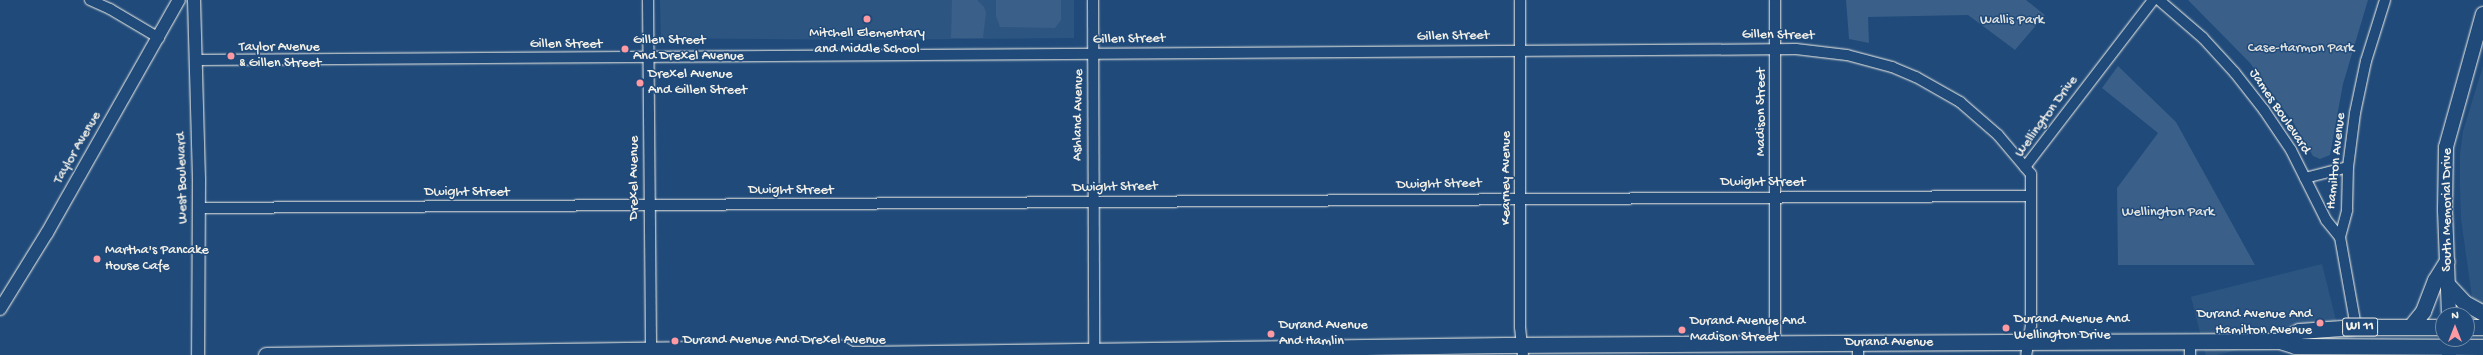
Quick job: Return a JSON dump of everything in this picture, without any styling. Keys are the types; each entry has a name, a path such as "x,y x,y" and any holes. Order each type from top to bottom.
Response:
{"main road":[{"name":"South Memorial Drive","path":"2449,307 2446,147 2483,14"},
{"path":"2411,326 2423,311 2434,280 2447,261"},
{"path":"2448,285 2465,303 2483,313"},
{"name":"Durand Avenue","path":"2280,341 2299,331 2356,327 2435,326"},
{"name":"Durand Avenue","path":"266,355 651,352 838,347 854,355 1023,353 1094,350 1189,352 1523,350 1775,344 1858,349 2190,348 2280,341 2295,346 2355,351 2402,351 2449,347"}],"street":[{"path":"90,0 110,9 159,38"},
{"name":"Taylor Avenue","path":"0,309 47,233 159,38 179,0"},
{"name":"West Boulevard","path":"194,0 199,208 198,355"},
{"name":"Drexel Avenue","path":"648,0 651,352"},
{"name":"Ashland Avenue","path":"1093,0 1092,202 1094,350"},
{"name":"Kearney Avenue","path":"1520,0 1520,327 1523,350"},
{"name":"Madison Street","path":"1775,0 1775,344"},
{"name":"Wellington Drive","path":"2027,349 2031,325 2031,174 2025,167 2153,0"},
{"name":"James Boulevard","path":"2159,0 2203,38 2235,73 2264,110 2305,178 2326,220 2340,237"},
{"name":"Hamilton Avenue","path":"2356,327 2340,237 2346,210 2348,167 2355,113 2366,60 2385,0"},
{"name":"Gillen Street","path":"196,60 649,58 1520,50 1822,51 1847,54 1892,67 1916,77 1960,102 1998,135 2025,167"},
{"path":"2305,178 2348,167"},
{"name":"Dwight Street","path":"199,208 650,206 1521,198 2031,196"}],"shaded area":[{"name":"Mitchell Elementary and Middle School","path":"660,0 1074,0 1074,38 861,40 661,38"},
{"path":"2483,66 2483,318 2473,304 2461,219 2460,154 2463,131"},
{"path":"2322,264 2337,325 2217,355 2206,355 2191,297"}],"green space":[{"path":"952,0 977,0 984,7 986,13 983,38 951,38"},
{"path":"996,0 1061,0 1061,20 1055,28 1000,27 996,16"},
{"name":"Wallis Park","path":"1846,0 2026,0 2045,15 2015,50 1968,15 1868,17 1869,43 1849,39"},
{"name":"Case-Harmon Park","path":"2188,0 2368,0 2343,84 2330,155 2320,159 2313,156 2293,122 2250,63"},
{"name":"Wellington Park","path":"2118,66 2176,122 2255,265 2118,265 2117,188 2158,133 2102,88"}],"place":[{"name":"Mitchell Elementary and Middle School","path":"867,19"},
{"name":"Gillen Street And Drexel Avenue","path":"625,49"},
{"name":"Taylor Avenue & Gillen Street","path":"231,56"},
{"name":"Drexel Avenue And Gillen Street","path":"640,83"},
{"name":"Martha's Pancake House Cafe","path":"97,259"},
{"name":"Durand Avenue And Hamilton Avenue","path":"2320,323"},
{"name":"Durand Avenue And Wellington Drive","path":"2006,328"},
{"name":"Durand Avenue And Madison Street","path":"1682,330"},
{"name":"Durand Avenue And Hamlin","path":"1271,334"},
{"name":"Durand Avenue And Drexel Avenue","path":"675,341"}]}
